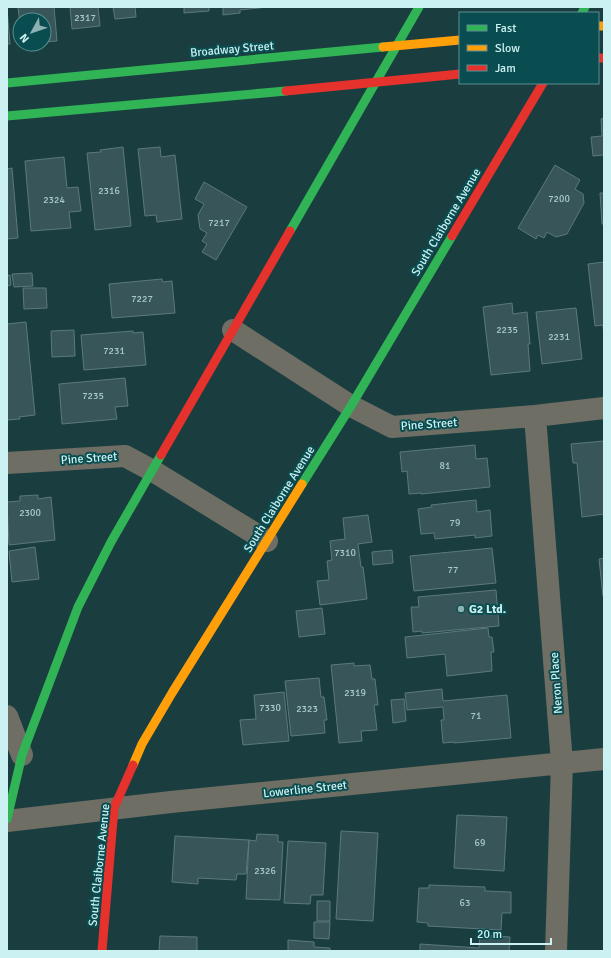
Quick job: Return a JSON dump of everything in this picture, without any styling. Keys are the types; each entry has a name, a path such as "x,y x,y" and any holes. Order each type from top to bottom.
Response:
{"main road":[{"path":"7,820 22,755 78,607 111,542 419,7"},
{"name":"Broadway Street","path":"7,83 459,40"},
{"path":"7,116 459,74"},
{"name":"South Claiborne Avenue","path":"102,951 114,808 142,744 172,693 351,406 542,84"}],"street":[{"name":"Pine Street","path":"233,330 351,406 392,427 535,416 604,408"},
{"name":"Neron Place","path":"535,416 562,763 556,951"},
{"name":"Pine Street","path":"7,463 125,456 153,471 267,541"},
{"path":"7,716 22,755"},
{"name":"Lowerline Street","path":"7,820 604,759"}],"building":[{"path":"18,7 54,7 57,41 52,41 52,12 19,12"},
{"path":"70,7 98,7 100,26 72,29"},
{"path":"113,7 135,7 136,17 115,19"},
{"path":"184,7 209,7 209,11 184,13"},
{"path":"223,7 268,7 240,10 240,13 223,15"},
{"path":"7,8 10,44 7,44"},
{"path":"604,118 604,155 593,156 591,137 602,136 601,119"},
{"path":"123,147 131,226 95,230 87,153 101,152 100,150"},
{"path":"160,147 161,157 175,155 182,219 157,222 156,215 145,216 138,149"},
{"path":"64,157 67,188 78,187 81,211 69,212 71,228 31,231 25,161"},
{"path":"555,165 580,180 575,189 583,194 584,203 567,234 556,237 547,232 544,238 538,235 536,239 518,228"},
{"path":"12,168 18,238 7,239 7,169"},
{"path":"204,182 247,207 216,260 202,252 207,244 202,241 207,233 200,229 198,215 204,204 195,199"},
{"path":"600,193 604,193 604,224 602,224"},
{"path":"604,262 604,337 603,325 595,326 588,264"},
{"path":"32,273 33,286 14,287 12,274"},
{"path":"10,275 11,285 7,286 7,276"},
{"path":"162,279 163,282 172,281 175,313 112,318 109,284"},
{"path":"23,288 46,288 47,308 24,309"},
{"path":"512,303 513,314 527,312 530,344 528,344 530,371 491,375 483,307"},
{"path":"576,308 582,359 542,364 536,312"},
{"path":"26,322 35,415 19,417 20,419 7,420 7,324"},
{"path":"74,330 75,356 52,357 51,331"},
{"path":"133,331 133,333 143,332 146,365 84,370 81,335"},
{"path":"125,378 128,406 115,407 117,419 62,424 59,384"},
{"path":"604,441 604,514 582,517 577,463 573,463 571,444"},
{"path":"475,445 476,459 487,458 490,487 409,494 407,471 402,472 400,452"},
{"path":"38,495 38,499 51,497 55,540 9,545 7,502 20,501 20,496"},
{"path":"476,500 477,512 490,510 492,536 475,538 475,535 435,539 434,533 421,534 418,509 432,507 431,505"},
{"path":"368,515 372,542 358,544 361,567 363,567 367,599 320,605 317,581 329,580 327,561 332,560 330,541 345,539 343,518"},
{"path":"35,547 39,579 12,582 9,551"},
{"path":"492,548 496,583 414,591 410,556"},
{"path":"392,550 393,563 373,565 372,552"},
{"path":"604,558 604,595 603,596 599,559"},
{"path":"496,590 499,626 422,633 422,631 413,632 411,607 419,607 418,597"},
{"path":"322,608 325,634 299,637 296,611"},
{"path":"488,628 489,637 492,637 494,652 491,652 492,671 447,676 445,654 407,658 405,637"},
{"path":"354,663 354,666 370,665 372,679 375,679 378,705 374,705 377,730 361,731 362,741 339,743 331,665"},
{"path":"319,678 321,697 324,697 327,720 324,720 325,733 291,736 285,681"},
{"path":"442,689 443,701 507,695 511,738 443,743 441,720 444,720 443,707 407,710 405,693"},
{"path":"284,692 289,741 243,745 240,720 256,719 254,695"},
{"path":"404,699 406,721 393,723 391,700"},
{"path":"457,815 507,817 504,871 454,868"},
{"path":"341,831 378,833 373,921 336,919"},
{"path":"257,834 278,835 278,842 283,842 280,900 246,899 249,840 256,841"},
{"path":"175,836 249,840 246,874 237,874 236,880 198,878 198,884 172,882"},
{"path":"288,841 326,843 323,895 311,895 310,904 284,903"},
{"path":"429,885 485,887 485,891 511,892 511,913 502,913 501,930 428,926 428,923 417,922 419,888 429,888"},
{"path":"317,901 330,901 330,921 317,921"},
{"path":"314,922 330,922 329,939 314,938"},
{"path":"480,935 510,937 509,951 420,951 420,944 479,948"},
{"path":"160,936 197,937 197,951 159,951"},
{"path":"288,940 314,942 314,947 330,948 330,951 288,951"}],"traffic: fast":[{"path":"290,231 419,7"},
{"path":"582,12 585,7"},
{"path":"7,83 383,47"},
{"path":"7,116 286,91"},
{"path":"302,484 351,406 452,236"},
{"path":"7,819 22,755 78,607 111,542 161,455"}],"traffic: slow":[{"path":"599,26 604,26"},
{"path":"383,47 459,40"},
{"path":"133,765 142,744 172,693 302,484"}],"traffic: jam":[{"path":"599,58 604,58"},
{"path":"286,91 459,74"},
{"path":"452,236 542,84"},
{"path":"161,455 290,231"},
{"path":"102,951 114,808 133,765"}],"place":[{"name":"G2 Ltd.","path":"461,609"}]}
